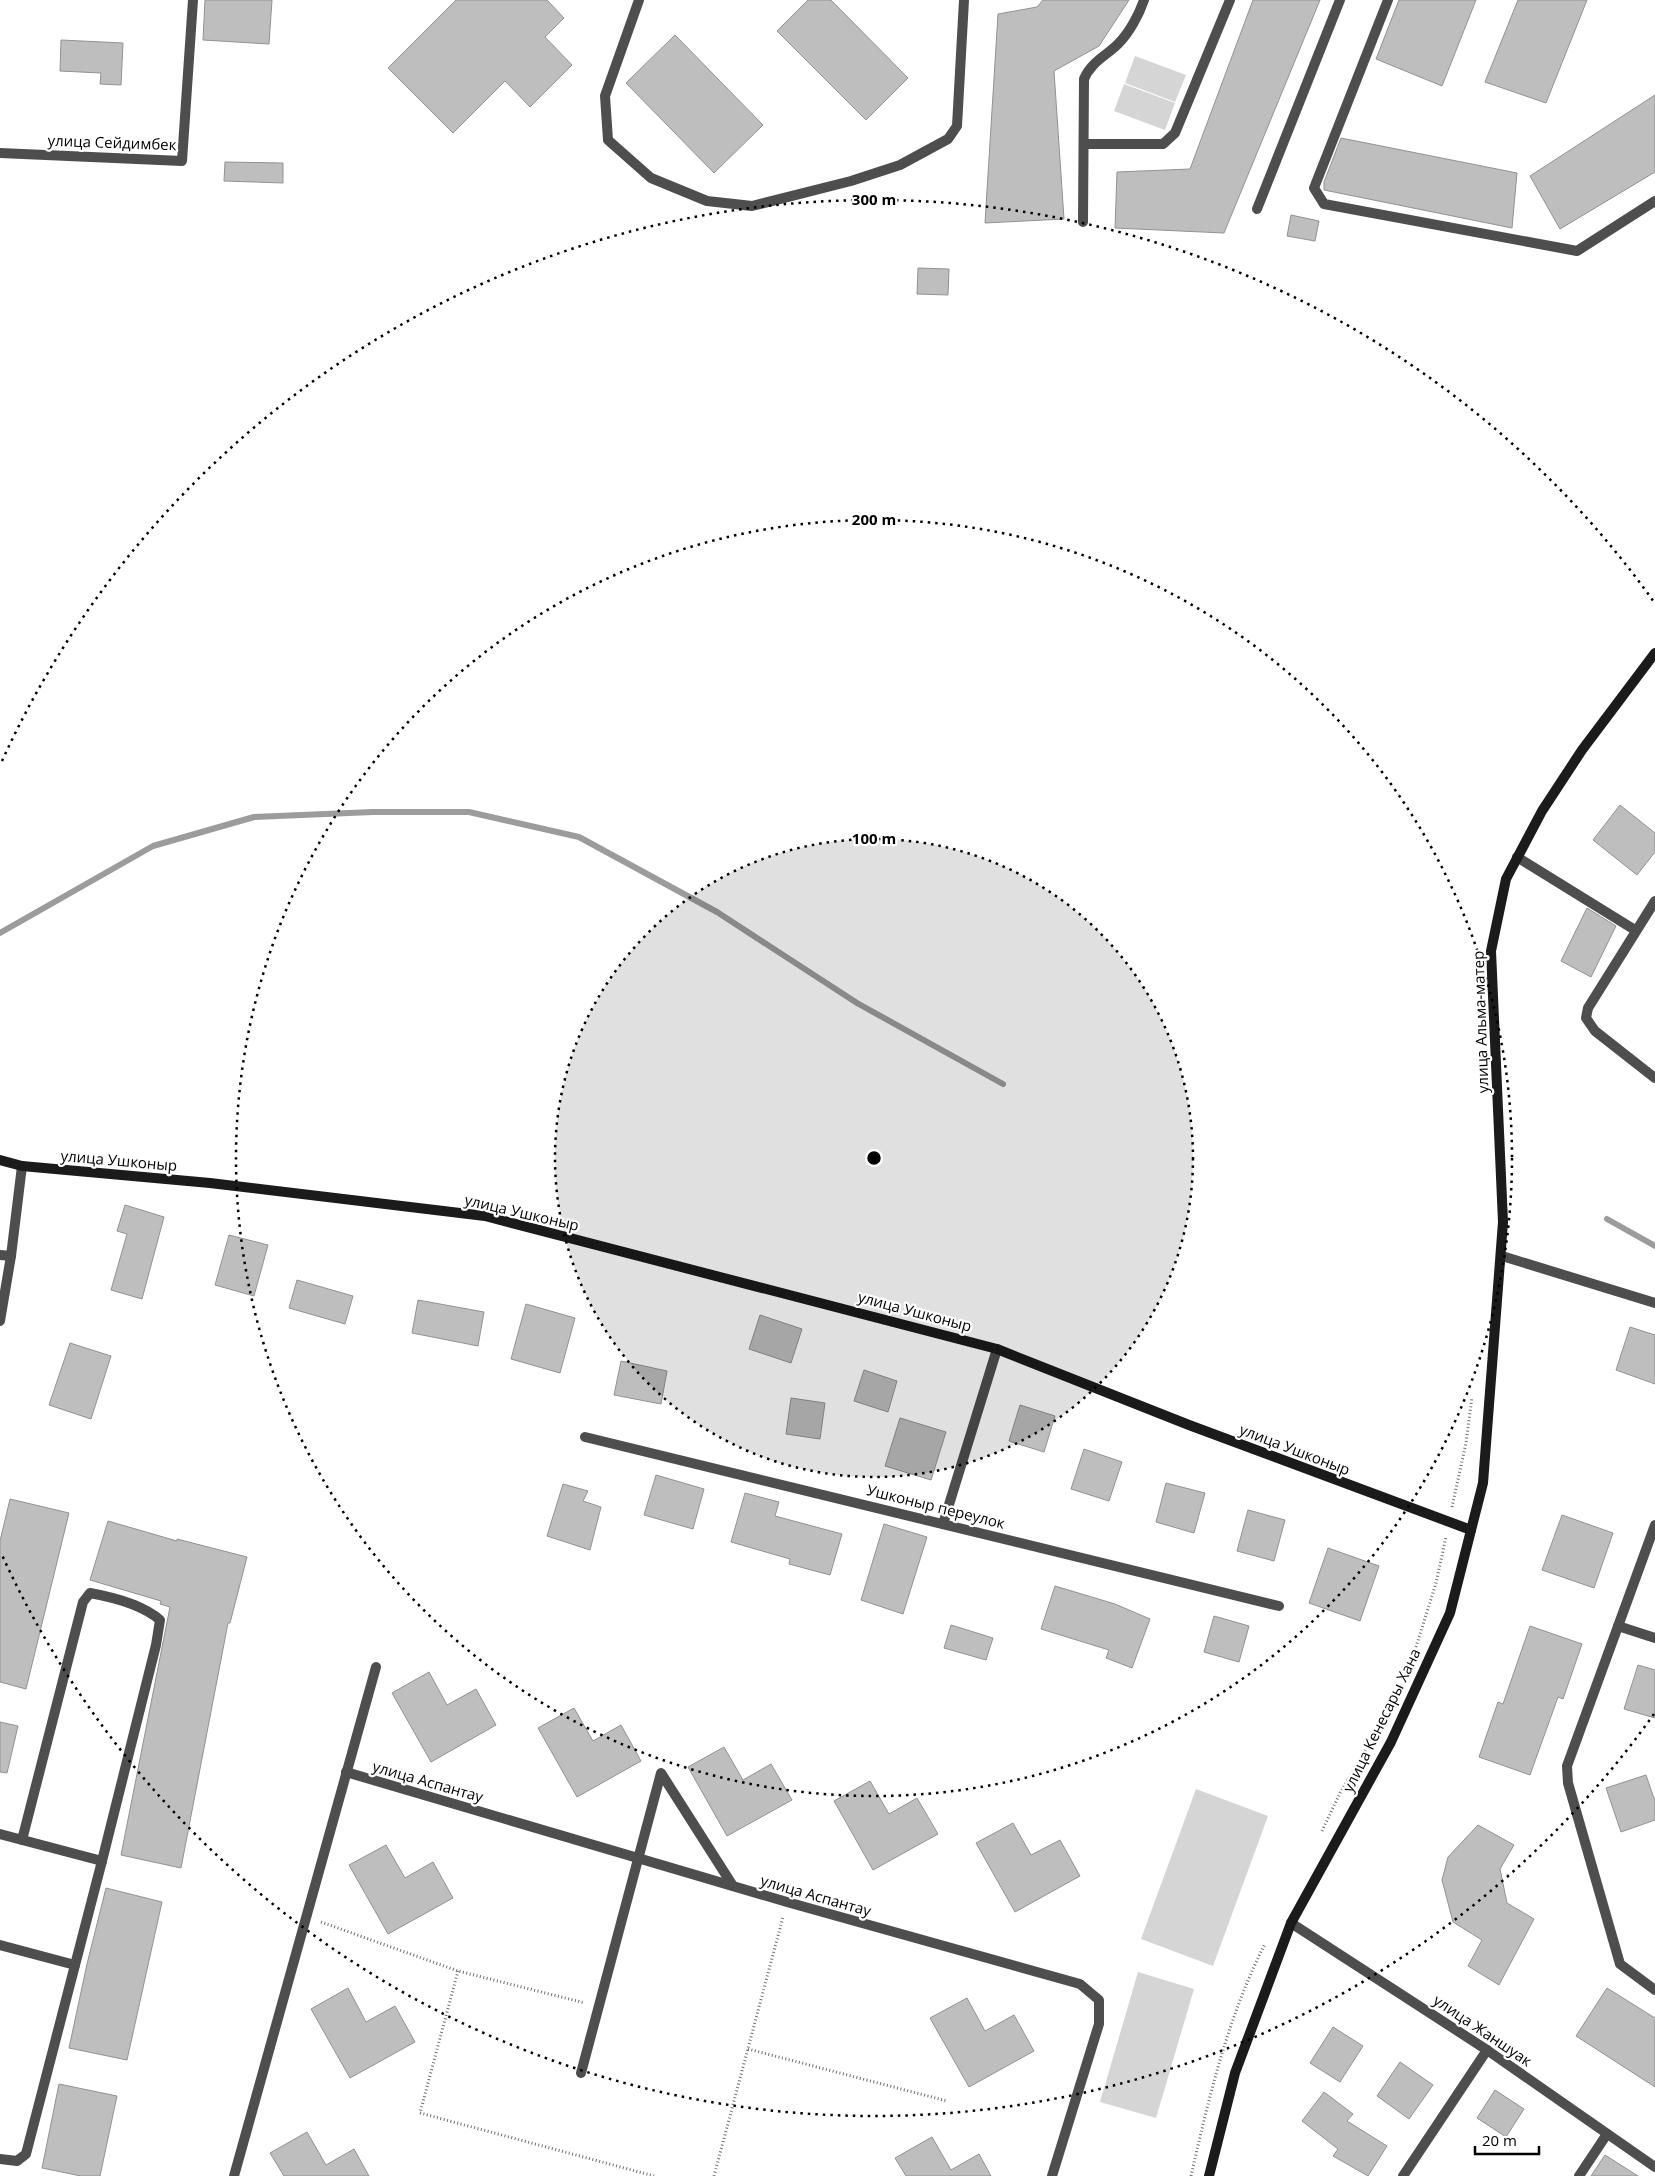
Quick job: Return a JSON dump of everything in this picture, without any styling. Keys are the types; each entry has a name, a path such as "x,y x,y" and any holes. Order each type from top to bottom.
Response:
{"street":[{"name":"улица Сейдимбек","path":"0,153 182,161 192,0"},
{"path":"639,0 605,96 608,140 651,178 707,200 752,206 851,181 900,165 948,139 957,126 964,0"},
{"path":"1083,222 1084,79 1089,67 1119,43 1140,12 1144,0"},
{"path":"1084,144 1163,144 1175,134 1230,0"},
{"path":"1257,209 1340,0"},
{"path":"1388,0 1314,188 1324,204 1577,251 1655,201"},
{"name":"улица Альма-матер","path":"1502,1256 1503,1222 1491,951 1506,879 1542,811 1582,750 1655,653"},
{"path":"1517,857 1635,930"},
{"path":"1655,901 1635,930 1588,1008 1586,1018 1595,1031 1655,1078"},
{"name":"улица Ушконыр","path":"0,1160 22,1166 210,1183 485,1216 997,1349 1449,1524 1471,1530"},
{"path":"0,1321 11,1256 22,1166"},
{"path":"0,1255 11,1256"},
{"path":"1502,1256 1655,1303"},
{"name":"улица Кенесары Хана","path":"1209,2176 1235,2073 1291,1923 1395,1733 1450,1613 1483,1483 1502,1256"},
{"path":"943,1524 997,1349"},
{"name":"Ушконыр переулок","path":"584,1437 1279,1606"},
{"path":"1655,1525 1567,1766 1568,1783 1620,1964 1655,1990"},
{"path":"0,2159 17,2161 26,2154 156,1645 160,1620 151,1612 103,1595 90,1593 83,1602 22,1840"},
{"path":"1618,1626 1655,1638"},
{"path":"234,2176 376,1667"},
{"name":"улица Аспантау","path":"346,1772 787,1902 1080,1984 1099,2000 1099,2024 1052,2176"},
{"path":"581,2073 662,1773 733,1886"},
{"path":"0,1834 102,1860"},
{"name":"улица Жаншуак","path":"1291,1923 1487,2050 1655,2167"},
{"path":"0,1944 75,1965"},
{"path":"1403,2176 1487,2050"},
{"path":"1579,2176 1607,2134"}],"path":[{"path":"1414,1651 1436,1583 1466,1444 1473,1389"},
{"path":"1321,1833 1340,1793 1374,1737"},
{"path":"714,2176 787,1902"},
{"path":"306,1917 458,1970 599,2007"},
{"path":"1191,2176 1222,2055 1242,1996 1268,1937"},
{"path":"458,1970 420,2113 654,2176"},
{"path":"748,2049 947,2101"}],"shaded area":[{"path":"1135,56 1186,75 1175,102 1125,83"},
{"path":"1124,84 1175,103 1165,130 1114,111"},
{"path":"1196,1789 1268,1816 1213,1966 1141,1939"},
{"path":"1138,1972 1194,1989 1156,2118 1100,2102"}],"building":[{"path":"205,0 272,0 269,44 203,40"},
{"path":"456,0 547,0 564,18 545,37 572,65 530,107 505,81 453,133 388,68"},
{"path":"808,0 831,0 908,78 866,120 777,31"},
{"path":"1043,0 1129,0 1099,46 1054,71 1064,219 985,223 998,14 1037,7"},
{"path":"1253,0 1320,0 1224,233 1115,228 1117,172 1190,169"},
{"path":"1399,0 1476,0 1442,86 1376,59"},
{"path":"1518,0 1587,0 1546,103 1485,82"},
{"path":"675,35 763,125 714,173 626,83"},
{"path":"61,40 123,43 121,85 100,84 101,73 60,71"},
{"path":"1655,95 1655,172 1560,229 1530,176"},
{"path":"1341,138 1517,173 1512,228 1324,190 1324,182"},
{"path":"225,162 283,163 283,183 224,181"},
{"path":"1291,215 1319,221 1315,241 1287,236"},
{"path":"918,268 949,269 948,295 917,294"},
{"path":"1620,805 1655,833 1655,852 1637,875 1593,840"},
{"path":"1587,908 1616,926 1591,977 1561,961"},
{"path":"125,1205 164,1217 142,1299 111,1290 127,1234 117,1231"},
{"path":"229,1235 268,1245 254,1296 215,1285"},
{"path":"297,1280 353,1296 345,1324 289,1308"},
{"path":"418,1300 484,1312 478,1346 412,1333"},
{"path":"526,1304 575,1318 560,1373 511,1359"},
{"path":"760,1315 802,1329 791,1363 749,1349"},
{"path":"1630,1327 1655,1335 1655,1384 1616,1370"},
{"path":"70,1343 111,1356 91,1419 49,1405"},
{"path":"621,1361 667,1371 661,1404 614,1395"},
{"path":"864,1370 897,1381 888,1412 854,1401"},
{"path":"791,1398 825,1403 820,1439 786,1434"},
{"path":"1020,1405 1055,1416 1044,1452 1009,1441"},
{"path":"900,1418 946,1432 931,1480 885,1466"},
{"path":"1084,1449 1122,1462 1109,1501 1071,1489"},
{"path":"656,1475 704,1489 693,1529 644,1515"},
{"path":"1166,1483 1205,1493 1194,1533 1156,1522"},
{"path":"563,1484 588,1491 583,1501 601,1507 590,1550 547,1536"},
{"path":"745,1493 779,1502 775,1516 842,1534 830,1575 789,1564 790,1559 731,1542"},
{"path":"10,1499 69,1513 26,1689 0,1682 0,1541"},
{"path":"1248,1510 1285,1520 1274,1561 1237,1551"},
{"path":"1562,1515 1613,1533 1594,1588 1542,1570"},
{"path":"108,1521 177,1541 177,1539 247,1557 230,1623 228,1623 181,1868 121,1855 170,1607 160,1604 161,1601 90,1580"},
{"path":"884,1524 927,1537 903,1614 861,1600"},
{"path":"1328,1548 1379,1566 1360,1621 1309,1603"},
{"path":"1055,1586 1115,1604 1150,1619 1132,1668 1106,1658 1109,1650 1041,1629"},
{"path":"1214,1616 1249,1626 1239,1662 1204,1652"},
{"path":"951,1625 993,1638 986,1660 944,1648"},
{"path":"1530,1626 1582,1644 1563,1699 1558,1697 1530,1775 1479,1757 1498,1702 1503,1704"},
{"path":"1638,1665 1655,1670 1655,1718 1624,1709"},
{"path":"429,1672 447,1705 476,1689 496,1725 431,1762 392,1693"},
{"path":"574,1708 593,1741 621,1725 641,1761 577,1797 538,1728"},
{"path":"0,1722 18,1726 7,1773 0,1772"},
{"path":"724,1747 743,1780 771,1764 792,1800 727,1836 688,1767"},
{"path":"1646,1775 1655,1801 1655,1820 1621,1832 1606,1788"},
{"path":"870,1781 889,1814 917,1798 938,1834 873,1870 834,1801"},
{"path":"1013,1823 1031,1855 1060,1840 1080,1876 1015,1912 976,1843"},
{"path":"1478,1825 1514,1845 1500,1869 1507,1903 1534,1919 1499,1985 1468,1966 1482,1940 1453,1922 1442,1880 1448,1857"},
{"path":"386,1845 405,1878 433,1862 453,1898 388,1934 349,1865"},
{"path":"106,1888 162,1902 127,2060 69,2048"},
{"path":"348,1988 366,2022 395,2006 415,2042 350,2078 311,2009"},
{"path":"1607,1988 1655,2018 1655,2087 1576,2036"},
{"path":"967,1998 985,2031 1014,2015 1034,2051 969,2087 930,2018"},
{"path":"1333,2027 1363,2046 1340,2082 1310,2063"},
{"path":"1400,2062 1433,2085 1409,2119 1377,2096"},
{"path":"59,2084 117,2096 100,2176 81,2176 42,2168"},
{"path":"1495,2090 1524,2109 1506,2137 1477,2118"},
{"path":"1324,2092 1353,2114 1347,2121 1387,2146 1368,2176 1333,2156 1338,2149 1302,2121"},
{"path":"307,2132 326,2165 354,2149 369,2176 284,2176 270,2153"},
{"path":"932,2137 951,2170 979,2154 991,2176 906,2176 895,2158"},
{"path":"1605,2155 1638,2176 1591,2176"}],"waterway":[{"path":"0,933 153,846 254,817 373,812 469,812 579,837 717,912 857,1003 1003,1084"},
{"path":"1607,1219 1655,1246"}]}
